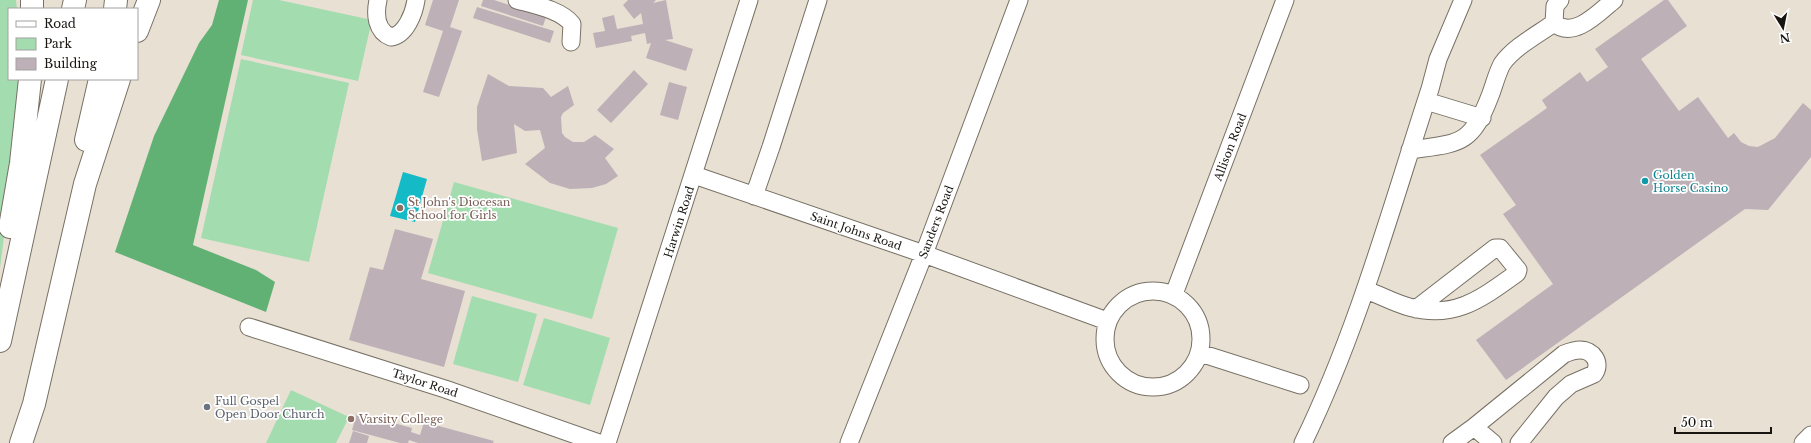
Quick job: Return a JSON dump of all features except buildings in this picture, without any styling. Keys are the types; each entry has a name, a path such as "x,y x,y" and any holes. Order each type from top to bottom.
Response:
{"highway":[{"path":"138,28 149,0"},
{"path":"0,326 10,231 21,164 30,80"},
{"path":"0,341 57,80"},
{"path":"20,443 100,80"},
{"path":"20,443 34,404 85,184 119,80"}],"street":[{"path":"378,0 376,15 377,22 383,31 391,37 399,34 406,27 416,0"},
{"path":"517,0 560,14 568,19 572,24 572,42"},
{"name":"Harwin Road","path":"607,443 749,0"},
{"path":"754,196 774,140 818,0"},
{"name":"Sanders Road","path":"849,443 924,254 1020,0"},
{"name":"Allison Road","path":"1174,294 1286,0"},
{"path":"1303,443 1327,394 1366,290 1438,59 1463,0"},
{"path":"1554,23 1564,28 1576,27 1583,24 1614,0"},
{"path":"1554,23 1555,2"},
{"path":"1410,150 1456,142 1467,135 1477,126 1482,118 1502,65 1519,48 1554,23"},
{"path":"1428,95 1448,64"},
{"path":"1428,95 1482,118"},
{"name":"Saint Johns Road","path":"694,175 924,254 1107,321"},
{"path":"1366,290 1416,309 1428,311 1447,311 1466,306 1484,296 1517,273 1518,268 1500,248 1495,248 1416,309"},
{"path":"1154,290 1174,294 1192,309 1201,330 1200,353 1193,367 1182,378 1168,385 1152,388 1137,385 1123,378 1112,366 1106,352 1104,337 1107,321 1118,305 1134,293 1154,290"},
{"name":"Taylor Road","path":"248,327 445,389 599,443"},
{"path":"1452,443 1532,381 1564,354 1582,350 1591,354 1597,361 1594,374 1571,384 1556,397 1519,443"},
{"path":"1200,353 1300,385"},
{"path":"1532,381 1556,397"},
{"path":"1474,427 1492,443"},
{"path":"1803,443 1811,435"}],"green space":[{"path":"0,0 16,0 17,8 8,8 8,80 24,80 0,268"},
{"path":"219,0 248,0 193,245 256,270 275,282 266,312 115,252 154,136 199,43 212,25"},
{"path":"253,0 279,0 372,20 358,81 241,55"},
{"path":"241,59 349,83 309,262 201,238"},
{"path":"454,182 618,228 592,319 428,273"},
{"path":"472,296 537,314 518,382 453,364"},
{"path":"544,318 610,338 590,405 523,385"},
{"path":"291,390 349,417 336,443 266,443"}],"water":[{"path":"403,172 427,179 415,222 390,216"}],"place":[{"name":"Golden Horse Casino","path":"1645,181"},
{"name":"St John's Diocesan School for Girls","path":"400,208"},
{"name":"Full Gospel Open Door Church","path":"207,407"},
{"name":"Varsity College","path":"351,419"}]}
